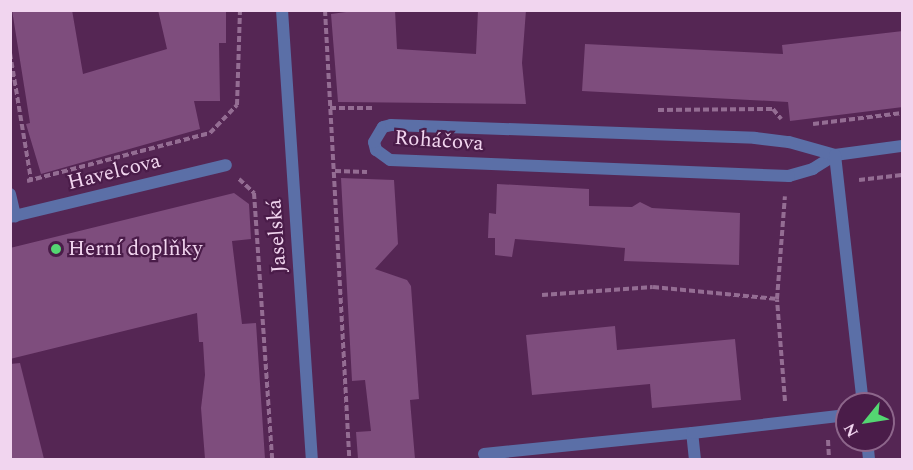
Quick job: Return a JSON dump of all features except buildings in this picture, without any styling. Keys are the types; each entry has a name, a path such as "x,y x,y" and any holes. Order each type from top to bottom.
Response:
{"street":[{"name":"Jaselská","path":"282,10 312,459"},
{"name":"Roháčova","path":"835,155 813,169 789,176 390,160 376,150 374,142 383,127 391,125 755,138 789,142 835,155 903,146"},
{"path":"835,155 862,392"},
{"name":"Havelcova","path":"13,217 226,165"},
{"path":"10,194 13,217"},
{"path":"484,454 692,434 835,416"},
{"path":"692,434 695,459"}],"path":[{"path":"10,52 31,180 210,133 237,105 240,10"},
{"path":"326,10 350,459"},
{"path":"773,109 785,124"},
{"path":"810,124 903,113"},
{"path":"784,394 777,300 786,190"},
{"path":"254,193 272,459"},
{"path":"542,295 653,287 777,300"},
{"path":"827,433 829,459"}],"place":[{"name":"Herní doplňky","path":"56,249"}]}
